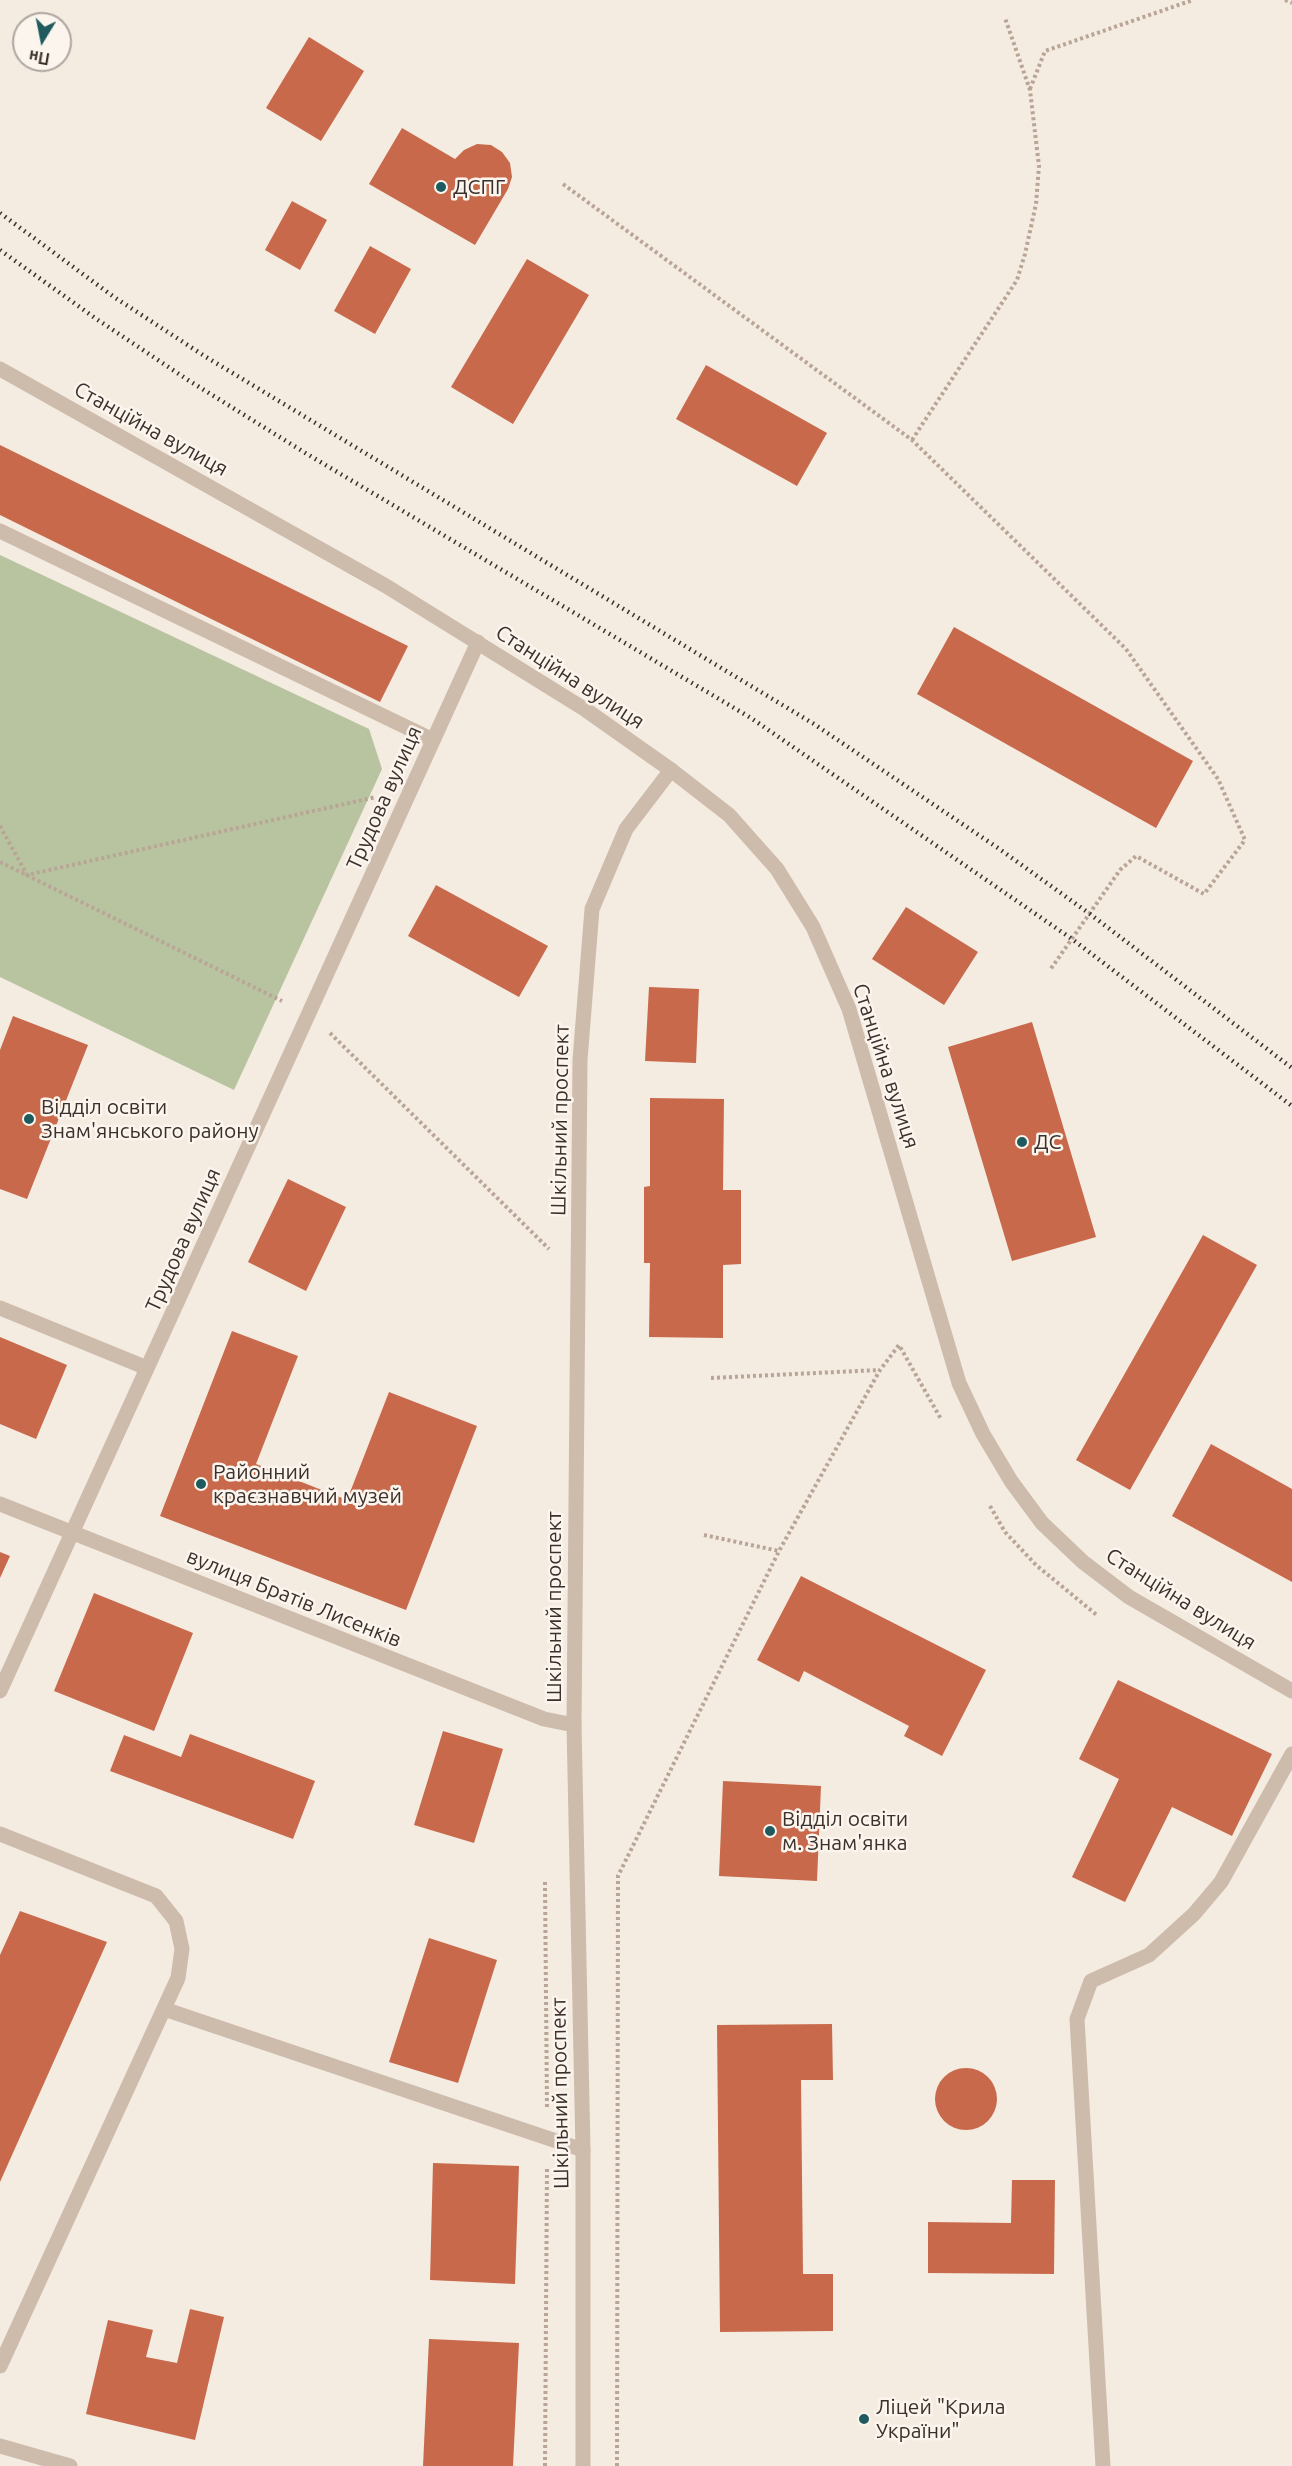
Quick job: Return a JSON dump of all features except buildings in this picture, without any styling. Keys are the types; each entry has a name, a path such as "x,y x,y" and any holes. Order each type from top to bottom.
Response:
{"street":[{"name":"Станційна вулиця","path":"0,369 386,585 586,710 671,770 729,815 777,869 813,927 849,1009 959,1383 982,1434 1011,1481 1042,1523 1083,1562 1120,1590 1292,1691"},
{"path":"0,531 433,740"},
{"name":"Трудова вулиця","path":"0,1691 478,642"},
{"name":"Шкільний проспект","path":"583,2466 583,2150 574,1725 580,1059 592,909 626,829 671,770"},
{"path":"0,1308 147,1368"},
{"name":"вулиця Братів Лисенків","path":"0,1504 544,1719 574,1725"},
{"path":"1103,2466 1077,2019 1091,1981 1149,1955 1194,1914 1221,1882 1292,1754"},
{"path":"0,1834 156,1896 176,1921 182,1949 178,1978 0,2366"},
{"path":"164,2009 583,2150"},
{"path":"0,2446 70,2466"}],"path":[{"path":"1030,90 1045,51 1193,0"},
{"path":"1285,0 1292,3"},
{"path":"912,440 1017,280 1025,254 1036,204 1039,166 1030,90 1005,18"},
{"path":"563,184 912,440 1126,649 1218,779 1245,840 1204,894 1136,856 1120,870 1050,970"},
{"path":"27,874 411,789"},
{"path":"0,826 27,874"},
{"path":"0,862 309,1013 549,1250"},
{"path":"617,2466 618,1876 780,1551 880,1370 899,1346 946,1428"},
{"path":"711,1378 880,1370"},
{"path":"987,1501 1005,1532 1036,1565 1098,1616"},
{"path":"704,1535 780,1551"}],"green space":[{"path":"0,555 369,729 382,769 234,1090 0,977"}],"railway":[{"path":"0,213 114,297 206,357 814,724 998,848 1090,914 1292,1068"},
{"path":"0,250 95,318 188,380 307,454 751,718 1072,939 1292,1106"}],"place":[{"name":"ДСПГ","path":"441,187"},
{"name":"Відділ освіти Знам'янського району","path":"29,1119"},
{"name":"ДС","path":"1022,1142"},
{"name":"Районний краєзнавчий музей","path":"201,1484"},
{"name":"Відділ освіти м. Знам'янка","path":"770,1831"},
{"name":"Ліцей \"Крила України\"","path":"864,2419"}]}
